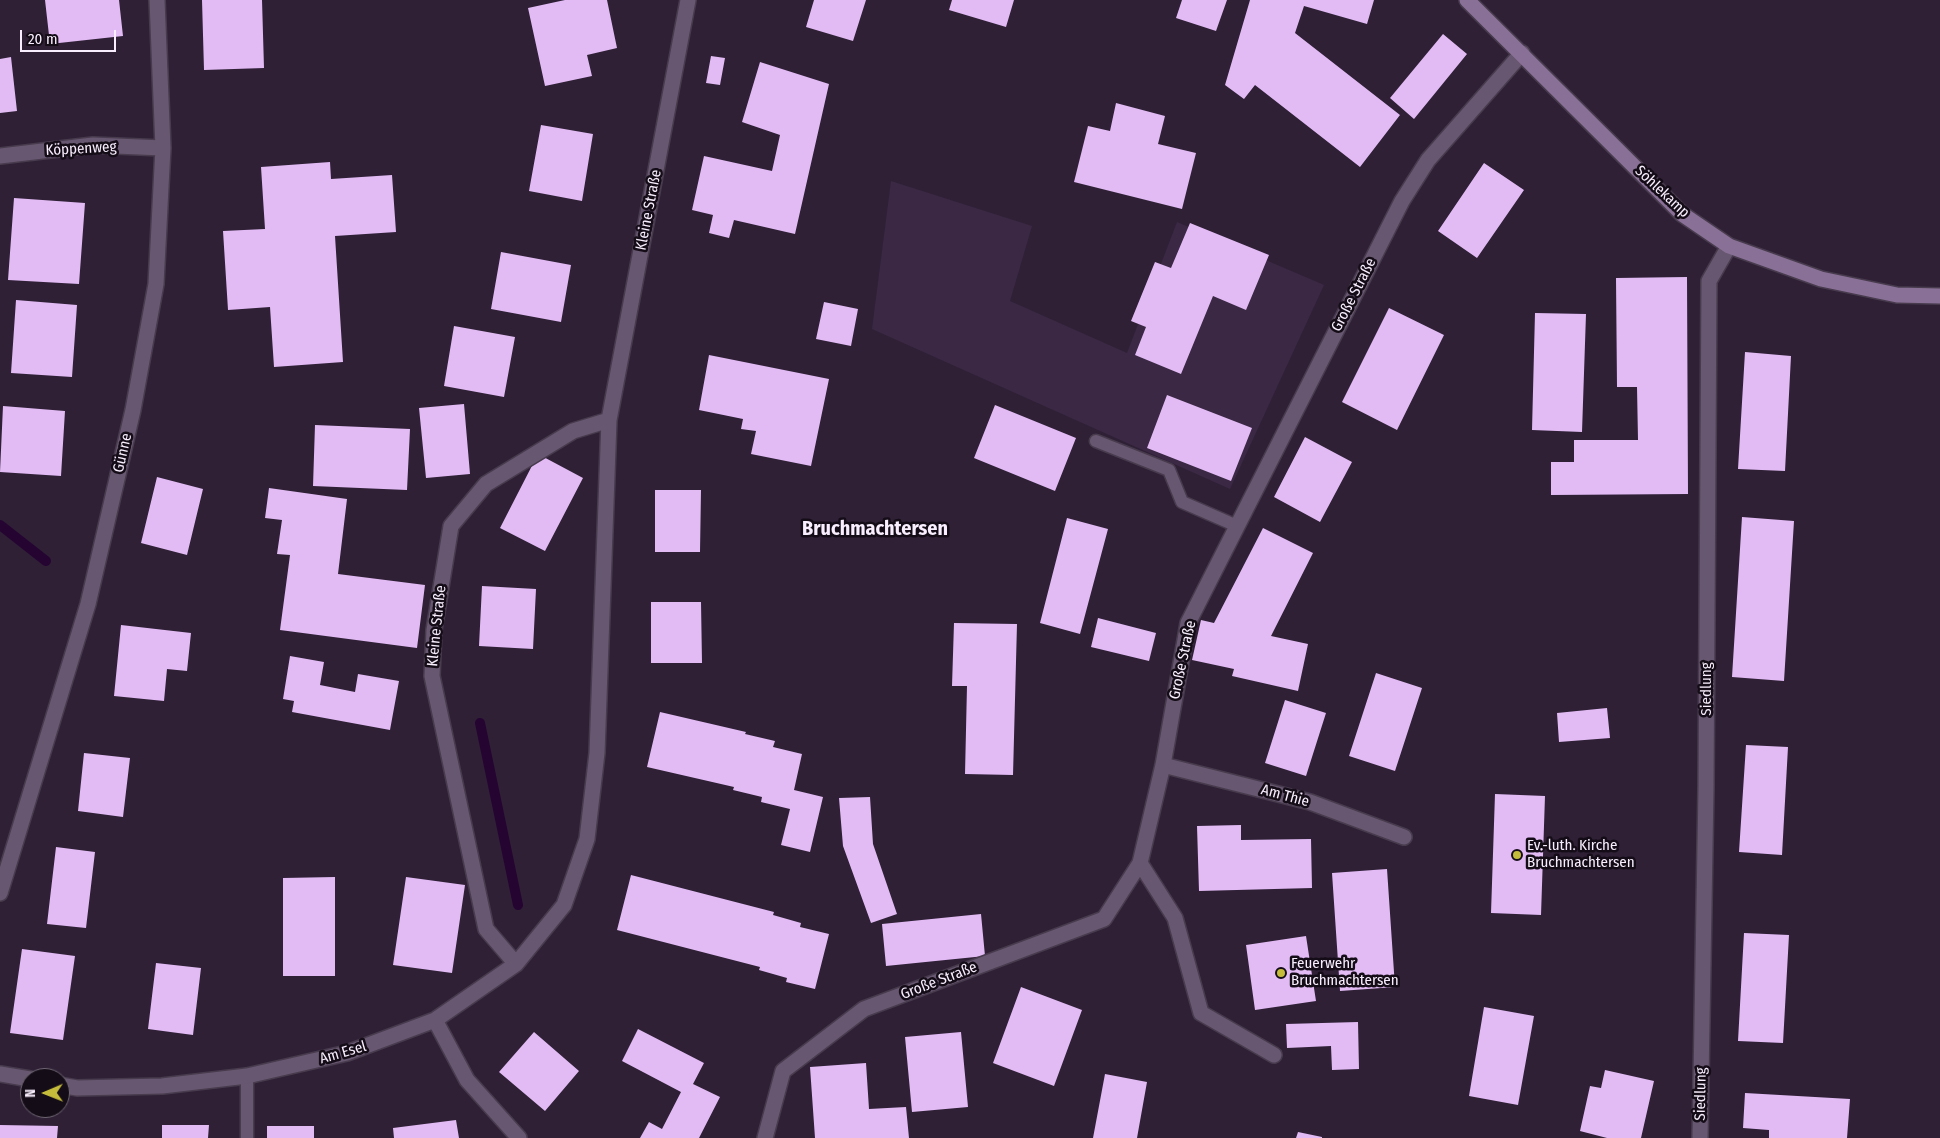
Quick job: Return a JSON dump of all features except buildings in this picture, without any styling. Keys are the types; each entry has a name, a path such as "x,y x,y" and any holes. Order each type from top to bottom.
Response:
{"street":[{"name":"Günne","path":"0,891 88,604 133,410 156,284 163,148 157,0"},
{"name":"Kleine Straße","path":"435,1020 516,964 564,905 587,839 597,753 609,420 688,0"},
{"name":"Söhlekamp","path":"1467,0 1682,214 1729,246 1820,279 1897,295 1940,296"},
{"name":"Große Straße","path":"765,1138 783,1071 864,1009 1104,918 1140,863 1163,765 1188,623 1402,201 1428,160 1522,53"},
{"name":"Köppenweg","path":"0,156 93,145 163,148"},
{"name":"Siedlung","path":"1700,1138 1706,778 1709,281 1729,246"},
{"name":"Kleine Straße","path":"516,964 486,929 432,676 434,630 451,526 486,484 573,431 609,420"},
{"name":"Am Thie","path":"1163,765 1310,802 1404,836"},
{"path":"1140,863 1175,918 1201,1013 1274,1055"},
{"path":"435,1020 467,1080 519,1138"},
{"name":"Am Esel","path":"70,1087 162,1086 247,1076 348,1053 435,1020"},
{"path":"0,1074 20,1078"}],"lane":[{"path":"1096,440 1169,470 1182,502 1238,526"},
{"path":"247,1076 247,1138"}],"shaded area":[{"path":"891,181 1032,226 1010,301 1127,353 1177,222 1324,285 1230,489 872,329"}],"waterway":[{"path":"0,525 46,561"},
{"path":"480,723 518,905"}],"place":[{"name":"Ev.-luth. Kirche Bruchmachtersen","path":"1517,855"},
{"name":"Feuerwehr Bruchmachtersen","path":"1281,973"}],"district":[{"name":"Bruchmachtersen","path":"875,529"}]}
